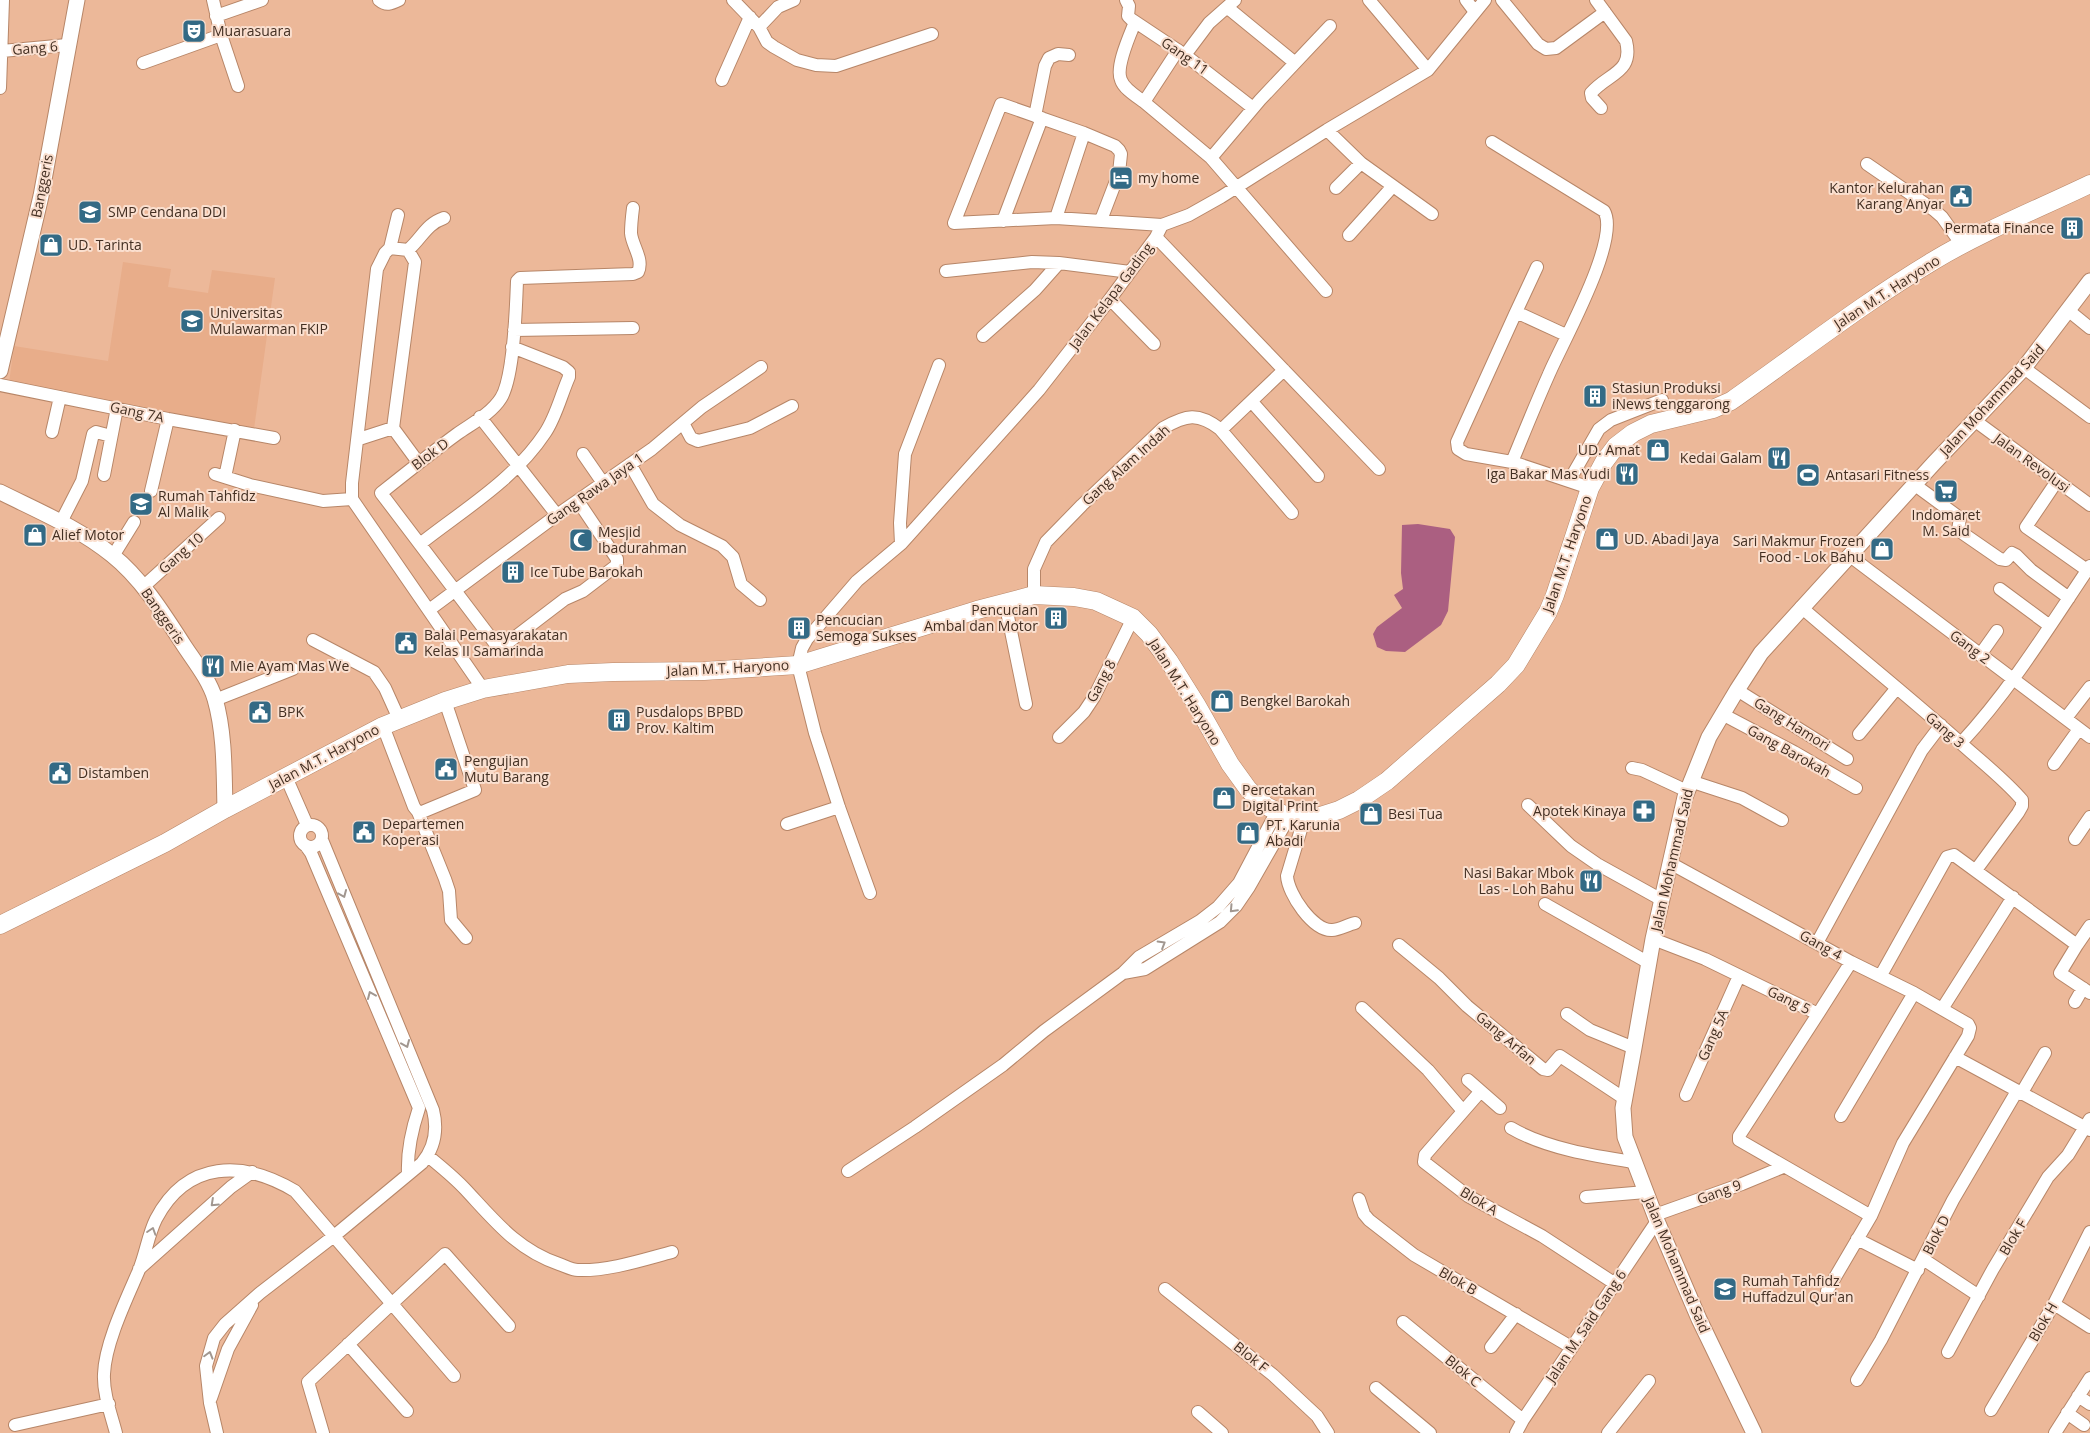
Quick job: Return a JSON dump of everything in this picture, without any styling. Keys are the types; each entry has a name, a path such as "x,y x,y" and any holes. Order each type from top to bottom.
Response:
{"main road":[{"name":"Jalan M.T. Haryono","path":"0,925 165,843 225,809 391,722 445,700 484,689 568,674 704,671 798,665 1005,602 1034,595 1074,597 1096,601 1133,618 1149,634 1169,661 1230,764 1248,789 1266,806 1290,814 1317,817 1338,810 1359,800 1387,781 1498,684 1516,665 1536,634 1555,595 1590,488 1604,462 1616,446 1633,433 1651,424 1713,409 1731,401 1882,292 1962,245 2090,184"}],"street":[{"path":"0,88 2,51 1,13 3,0"},
{"name":"Banggeris","path":"0,371 41,196 77,0"},
{"path":"213,0 221,35 238,86"},
{"path":"216,16 262,0"},
{"path":"379,0 386,5 399,0"},
{"path":"722,80 755,22 778,7 794,0"},
{"path":"1126,0 1129,6 1128,16 1135,22 1124,52 1119,74 1123,84 1210,158 1326,291"},
{"path":"1369,0 1428,70"},
{"path":"1466,0 1475,12"},
{"path":"1159,231 1189,215 1428,70 1485,0"},
{"path":"1502,0 1538,44 1546,49 1556,48 1606,12"},
{"path":"1596,0 1626,41 1628,60 1622,69 1592,93 1592,98 1601,108"},
{"path":"737,1 755,22 767,42 797,60 816,65 836,66 932,34"},
{"path":"1144,102 1182,52 1230,3 1294,62"},
{"name":"Gang 11","path":"1135,22 1182,52 1253,108"},
{"path":"1210,158 1294,62 1330,26"},
{"path":"143,63 221,35"},
{"name":"Gang 6","path":"2,51 68,45"},
{"path":"1003,221 1039,117 1044,71 1049,58 1058,54 1069,56"},
{"path":"1101,220 1119,173 1121,154 1115,146 1084,132 1004,104 1000,105 954,223 1056,218 1101,220 1159,231 1284,370 1379,469"},
{"path":"1327,130 1361,163 1432,214"},
{"path":"1056,218 1084,132"},
{"path":"1492,142 1604,210 1608,216 1606,239 1586,297 1566,336 1512,462"},
{"path":"1336,188 1361,163"},
{"path":"1867,164 1934,210 1942,217 1962,245"},
{"path":"1349,235 1393,186"},
{"name":"Blok D","path":"420,544 381,492 418,462 489,411 502,397 506,385 512,347 517,281 520,278 633,274 638,272 640,268 631,234 633,208"},
{"path":"398,215 390,248 385,252 377,269 359,439 352,482 352,499 484,689"},
{"path":"390,248 408,250 420,240 431,224 444,218"},
{"name":"Jalan Kelapa Gading","path":"798,665 802,648 807,639 857,581 901,544 1040,390 1110,300 1159,231"},
{"path":"408,250 415,262 393,428 418,462"},
{"path":"946,271 1032,262 1059,263 1130,272"},
{"path":"984,336 1035,290 1059,263"},
{"path":"1537,267 1458,442 1458,449 1466,454 1512,462 1590,488"},
{"name":"Jalan Mohammad Said","path":"1754,1433 1699,1318 1656,1218 1633,1162 1625,1137 1623,1121 1625,1099 1649,963 1670,863 1689,786 1701,755 1722,714 1761,653 1801,607 2024,368 2090,281"},
{"path":"1110,300 1154,344"},
{"path":"2069,311 2090,328"},
{"path":"1516,312 1566,336"},
{"path":"514,330 633,328"},
{"path":"512,347 563,367 570,375 546,432 518,468 420,544 494,642 503,645 565,599 583,591 615,568 618,563 578,501"},
{"path":"901,544 900,523 905,454 939,365"},
{"name":"Gang Rawa Jaya 1","path":"429,610 760,367"},
{"path":"2024,368 2090,417"},
{"path":"1221,430 1284,370"},
{"name":"Gang 7A","path":"0,384 168,419 274,438"},
{"path":"52,432 60,396"},
{"path":"1569,481 1599,429 1611,420 1662,400"},
{"path":"1252,402 1318,476"},
{"path":"683,422 691,438 698,441 750,428 792,406"},
{"path":"104,475 117,408"},
{"name":"Gang Alam Indah","path":"1034,595 1034,569 1046,542 1082,504 1163,428 1179,419 1193,416 1208,420 1221,430 1292,513"},
{"path":"480,417 557,516"},
{"path":"152,491 168,419"},
{"name":"Jalan Revolusi","path":"1974,420 2090,505"},
{"path":"359,439 393,428"},
{"path":"235,430 220,476 250,485 323,501 352,499"},
{"path":"61,522 82,481 93,434 96,432 111,436"},
{"path":"583,454 603,483"},
{"path":"630,464 653,504 680,525 722,546 733,557 741,584 760,600"},
{"path":"1961,743 1987,715 2013,680 2089,568 2026,527 2058,481"},
{"path":"1915,485 1960,518 1958,530 2004,560 2012,553 2016,555 2031,570 2068,598"},
{"name":"Banggeris","path":"0,492 61,522 113,556 143,587 201,673 215,700 223,751 225,809"},
{"name":"Gang 10","path":"143,587 218,518"},
{"path":"113,556 134,522"},
{"name":"Gang 2","path":"1850,556 2090,737"},
{"path":"2000,589 2050,626"},
{"path":"1005,602 1026,704"},
{"name":"Gang 3","path":"1801,607 1941,725 2012,788 2022,800 2022,806 2018,813 1976,870"},
{"name":"Gang 8","path":"1059,737 1084,712 1094,697 1133,618"},
{"path":"1980,655 1997,631"},
{"path":"313,640 374,672 385,688 391,722 414,807 418,812 445,879 451,920 466,938"},
{"path":"798,665 815,733 870,893"},
{"path":"215,700 293,669"},
{"path":"2066,718 2090,686"},
{"path":"1859,734 1896,689"},
{"name":"Gang Hamori","path":"1737,690 1847,759"},
{"path":"418,812 475,790 445,700"},
{"name":"Gang Barokah","path":"1722,714 1794,752 1856,788"},
{"path":"1817,943 1922,750 1941,725"},
{"path":"2054,764 2079,729"},
{"path":"1632,768 1689,786 1742,798 1782,820"},
{"path":"286,777 307,825"},
{"path":"1528,805 1590,860 1662,900"},
{"path":"787,824 839,807"},
{"path":"1290,814 1287,876 1288,885 1298,904 1323,929 1334,930 1355,923"},
{"path":"848,1171 915,1127 1003,1065 1044,1031 1123,973 1145,969 1220,922 1236,906 1249,887 1290,814"},
{"path":"2075,839 2090,817"},
{"path":"217,1433 210,1403 206,1366 214,1338 224,1324 260,1293 334,1236 408,1173 422,1164 432,1148 436,1129 432,1106 322,840 322,833 319,827 313,824 307,825 299,835 301,842 308,849 419,1108 410,1139 407,1158 408,1173"},
{"path":"308,849 318,845 322,840"},
{"path":"1881,975 1946,857 1954,855 2077,945"},
{"name":"Gang 4","path":"1670,863 1851,962 1881,975 1968,1024 1970,1028 1968,1036 1955,1057"},
{"path":"1942,1009 2012,897"},
{"path":"1545,904 1649,963"},
{"path":"2075,1002 2087,991 2060,973 2090,926"},
{"name":"Gang 5","path":"1654,939 1705,959 1818,1014 1739,1136 1740,1141 1783,1167"},
{"name":"Gang Arfan","path":"1399,945 1439,978 1473,1011 1543,1069 1548,1070 1560,1056 1625,1099"},
{"path":"1818,1014 1851,962"},
{"name":"Gang 5A","path":"1686,1095 1739,976"},
{"path":"1841,1116 1914,993"},
{"path":"1362,1008 1428,1070 1463,1111"},
{"path":"1567,1014 1590,1030 1634,1048"},
{"name":"Blok D","path":"1857,1380 1881,1340 1953,1200 2045,1052"},
{"path":"1827,1291 1871,1216 1904,1143 1955,1057 2019,1092 2088,1125"},
{"path":"1468,1080 1500,1108"},
{"name":"Blok A","path":"1480,1092 1425,1155 1426,1164 1468,1196 1542,1236 1614,1283"},
{"path":"419,1108 427,1105 432,1106"},
{"name":"Blok F","path":"1948,1352 2048,1177 2068,1155 2088,1125"},
{"path":"1511,1128 1527,1137 1542,1142 1633,1162"},
{"path":"428,1156 465,1188 488,1215 513,1239 528,1250 552,1262 576,1270 593,1269 672,1252"},
{"path":"1783,1167 1871,1216"},
{"name":"Gang 9","path":"1656,1218 1783,1167"},
{"path":"116,1433 104,1384 106,1358 155,1221 172,1196 183,1185 210,1171 252,1172 270,1177 295,1191 454,1376"},
{"path":"139,1270 231,1187 252,1172"},
{"path":"1586,1197 1646,1192"},
{"name":"Blok B","path":"1359,1199 1364,1214 1369,1220 1414,1255 1572,1347"},
{"name":"Jalan M. Said Gang 6","path":"1516,1433 1656,1218"},
{"name":"Blok H","path":"1991,1410 2054,1304 2090,1232"},
{"path":"1857,1239 1920,1264 1979,1296"},
{"path":"322,1433 308,1382 445,1254 509,1326"},
{"name":"Blok F","path":"1165,1289 1273,1375 1317,1416 1328,1433"},
{"path":"2054,1304 2090,1327"},
{"path":"1491,1347 1516,1314"},
{"name":"Blok C","path":"1403,1322 1523,1420"},
{"path":"348,1344 407,1411"},
{"path":"2055,1433 2090,1378"},
{"path":"1608,1433 1649,1381"},
{"path":"1376,1388 1430,1433"},
{"path":"2078,1396 2090,1404"},
{"path":"15,1425 109,1404"},
{"path":"1198,1412 1222,1433"},
{"path":"2067,1413 2084,1425"}],"shaded area":[{"name":"Universitas Mulawarman FKIP","path":"123,262 171,269 168,287 208,293 212,270 275,278 254,429 9,383 14,346 108,361"},
{"path":"1418,524 1450,529 1455,537 1448,611 1441,625 1405,652 1386,651 1377,647 1373,634 1377,627 1402,608 1394,595 1403,589 1401,573 1402,525"}],"place":[{"name":"Muarasuara","path":"194,31"},
{"name":"my home","path":"1121,178"},
{"name":"Kantor Kelurahan Karang Anyar","path":"1961,196"},
{"name":"SMP Cendana DDI","path":"90,212"},
{"name":"Permata Finance","path":"2072,228"},
{"name":"UD. Tarinta","path":"51,245"},
{"name":"Universitas Mulawarman FKIP","path":"192,321"},
{"name":"Stasiun Produksi iNews tenggarong","path":"1595,396"},
{"name":"UD. Amat","path":"1658,450"},
{"name":"Kedai Galam","path":"1779,458"},
{"name":"Iga Bakar Mas Yudi","path":"1627,474"},
{"name":"Antasari Fitness","path":"1808,475"},
{"name":"Indomaret M. Said","path":"1946,491"},
{"name":"Rumah Tahfidz Al Malik","path":"141,504"},
{"name":"Alief Motor","path":"35,535"},
{"name":"UD. Abadi Jaya","path":"1607,539"},
{"name":"Mesjid Ibadurahman","path":"581,540"},
{"name":"Sari Makmur Frozen Food - Lok Bahu","path":"1882,549"},
{"name":"Ice Tube Barokah","path":"513,572"},
{"name":"Pencucian Ambal dan Motor","path":"1056,618"},
{"name":"Pencucian Semoga Sukses","path":"799,628"},
{"name":"Balai Pemasyarakatan Kelas II Samarinda","path":"406,643"},
{"name":"Mie Ayam Mas We","path":"213,666"},
{"name":"Bengkel Barokah","path":"1222,701"},
{"name":"BPK","path":"260,712"},
{"name":"Pusdalops BPBD Prov. Kaltim","path":"619,720"},
{"name":"Pengujian Mutu Barang","path":"446,769"},
{"name":"Distamben","path":"60,773"},
{"name":"Percetakan Digital Print","path":"1224,798"},
{"name":"Apotek Kinaya","path":"1644,811"},
{"name":"Besi Tua","path":"1371,814"},
{"name":"Departemen Koperasi","path":"364,832"},
{"name":"PT. Karunia Abadi","path":"1248,833"},
{"name":"Nasi Bakar Mbok Las - Loh Bahu","path":"1591,881"},
{"name":"Rumah Tahfidz Huffadzul Qur'an","path":"1725,1289"}]}
